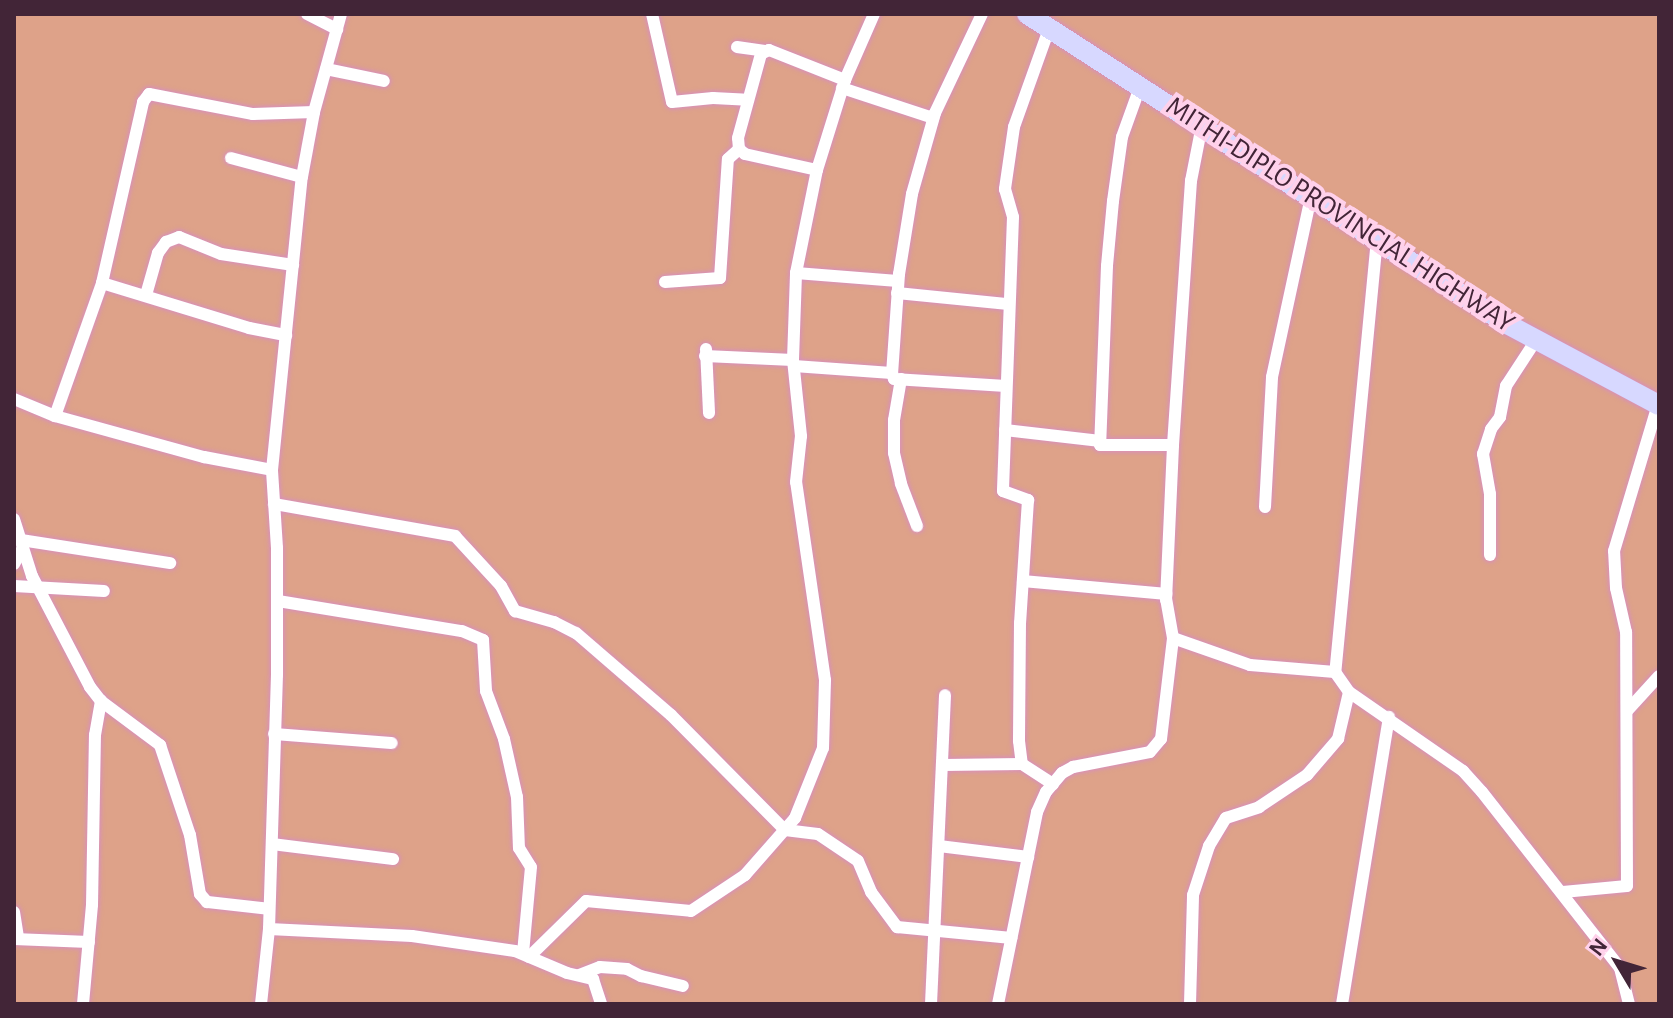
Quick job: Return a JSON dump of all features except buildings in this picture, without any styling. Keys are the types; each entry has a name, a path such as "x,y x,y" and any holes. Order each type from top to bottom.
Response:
{"main road":[{"name":"MITHI-DIPLO PROVINCIAL HIGHWAY","path":"1027,14 1536,340 1659,405"}],"street":[{"path":"307,14 337,29"},
{"path":"261,1004 269,929 278,601 272,470 302,177 314,112 341,14"},
{"path":"652,14 672,102 747,100"},
{"path":"526,956 586,901 691,911 745,875 795,818 823,748 825,680 796,482 801,436 793,363 796,273 817,170 844,84 874,14"},
{"path":"917,526 894,453 898,287 912,194 933,118 982,14"},
{"path":"1022,764 1019,741 1028,500 1003,491 1013,217 1005,189 1014,127 1049,29"},
{"path":"737,47 765,51 933,118"},
{"path":"765,51 747,100 738,138 739,149 745,154 817,170"},
{"path":"326,69 384,81"},
{"path":"1140,87 1122,137 1113,201 1100,445 1173,445"},
{"path":"55,416 102,283 143,102 149,94 253,114 314,112"},
{"path":"998,1004 1037,812 1053,784 1073,767 1157,748 1161,739 1173,638 1166,594 1173,445 1191,181 1202,125"},
{"path":"665,282 720,278 728,159 739,149"},
{"path":"231,158 302,177"},
{"path":"1265,507 1272,377 1311,196"},
{"path":"146,295 158,253 166,242 179,237 221,254 293,265"},
{"path":"1377,239 1335,672 1349,692 1463,771 1563,892 1620,968 1629,1004"},
{"path":"796,273 1008,304"},
{"path":"102,283 249,328 286,335"},
{"path":"1490,555 1490,494 1483,454 1491,429 1500,417 1506,386 1536,340"},
{"path":"709,413 705,352 896,376 1006,386"},
{"path":"14,399 55,416 204,457 272,470"},
{"path":"1563,892 1627,886 1626,632 1616,588 1614,551 1659,405"},
{"path":"1005,430 1100,441"},
{"path":"274,504 455,536 501,586 515,611 554,622 576,633 671,715 785,830 818,834 858,861 871,892 897,927 1011,938"},
{"path":"14,519 37,586 101,701 160,745 190,835 200,894 207,902 269,909"},
{"path":"22,544 170,563"},
{"path":"14,564 22,544"},
{"path":"1023,581 1166,594"},
{"path":"14,586 104,591"},
{"path":"278,601 462,631 483,640 486,691 504,739 517,797 519,848 531,867 526,956"},
{"path":"1173,638 1250,665 1335,672"},
{"path":"1627,711 1659,676"},
{"path":"1190,1004 1193,895 1209,846 1226,818 1259,807 1307,775 1338,739 1349,692"},
{"path":"931,1004 945,695"},
{"path":"83,1004 89,942 95,735 101,701"},
{"path":"1342,1004 1389,717"},
{"path":"274,734 392,743"},
{"path":"943,765 1022,764 1053,784"},
{"path":"272,844 393,859"},
{"path":"939,846 1028,857"},
{"path":"14,912 16,938 89,942"},
{"path":"269,929 412,936 526,956 593,979 601,1004"},
{"path":"578,975 600,967 627,969 641,976 683,986"}],"shaded area":[{"path":"14,14 1659,14 1659,1004 14,1004"}]}
